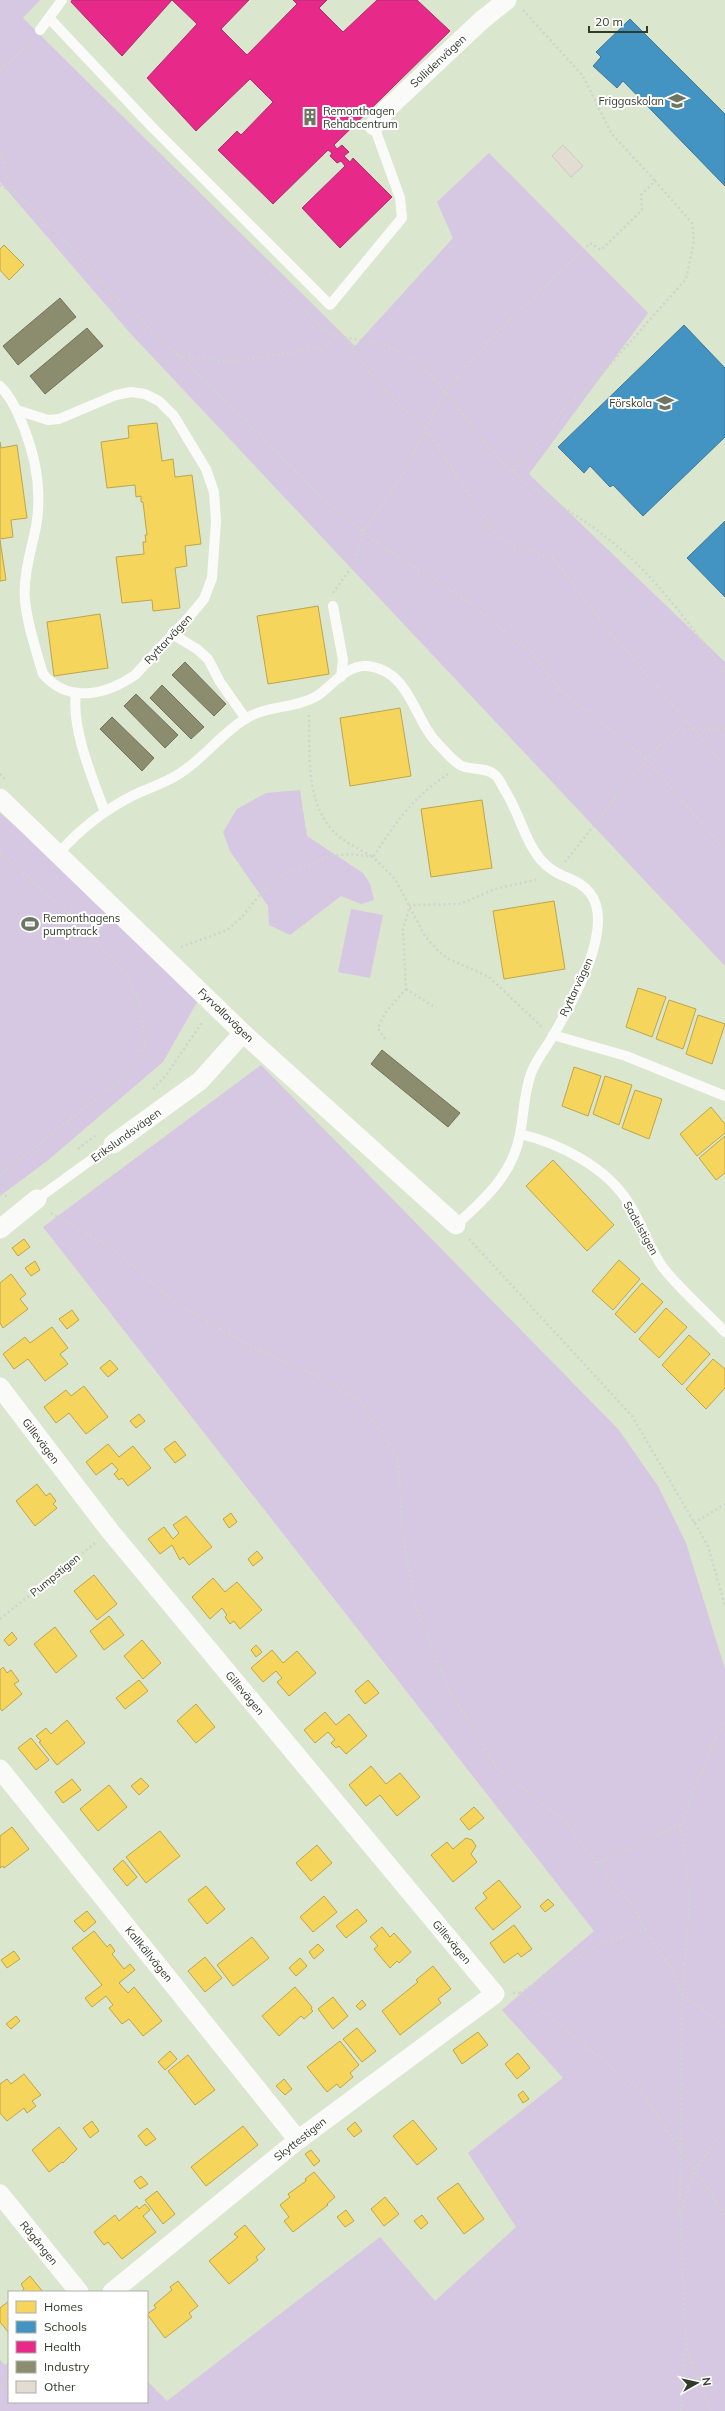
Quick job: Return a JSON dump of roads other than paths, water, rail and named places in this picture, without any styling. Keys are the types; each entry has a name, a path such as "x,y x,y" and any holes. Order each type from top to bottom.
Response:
{"street":[{"name":"Sollidenvägen","path":"374,126 386,110 476,25 513,3"},
{"name":"Fyrvallavägen","path":"0,798 216,1004 243,1033 456,1226"},
{"name":"Erikslundsvägen","path":"106,1138 200,1081 243,1033"},
{"name":"Erikslundsvägen","path":"0,1229 35,1201"},
{"name":"Gillevägen","path":"0,1387 110,1531 495,1994"},
{"name":"Kallkällvägen","path":"0,1770 298,2140"},
{"name":"Skyttestigen","path":"113,2291 298,2140 495,1994"},
{"name":"Rågången","path":"0,2194 78,2291"}],"lane":[{"path":"40,30 62,0"},
{"path":"49,18 152,127 330,305 402,218 400,198 374,126"},
{"name":"Ryttarvägen","path":"0,386 17,410 35,460 39,502 27,573 25,600 43,674 51,683 63,690 76,694 94,693 122,684 135,675 204,599 212,578 216,522 214,492 206,469 174,416 159,401 146,394 131,392 97,402 59,419 48,420 17,410"},
{"path":"58,854 67,843 104,812 179,774 246,719 263,711 298,704 309,699 341,677 343,660 333,606"},
{"path":"172,634 197,649 208,659 220,682 246,719"},
{"name":"Ryttarvägen","path":"341,677 354,667 366,666 392,675 402,684 436,743 460,766 480,767 496,775 514,803 530,843 541,860 555,874 577,882 591,894 598,912 596,939 587,968 553,1035 539,1054 530,1077 515,1154 507,1171 483,1200 456,1226"},
{"path":"76,694 75,706 86,758 104,812"},
{"path":"553,1035 626,1056 725,1096"},
{"name":"Sadelstigen","path":"520,1134 545,1140 573,1153 606,1178 628,1201 663,1268 725,1332"},
{"name":"Erikslundsvägen","path":"35,1201 106,1138"}],"place":[{"name":"Friggaskolan","path":"677,101"},
{"name":"Remonthagen Rehabcentrum","path":"310,117"},
{"name":"Förskola","path":"665,403"},
{"name":"Remonthagens pumptrack","path":"30,924"}]}
